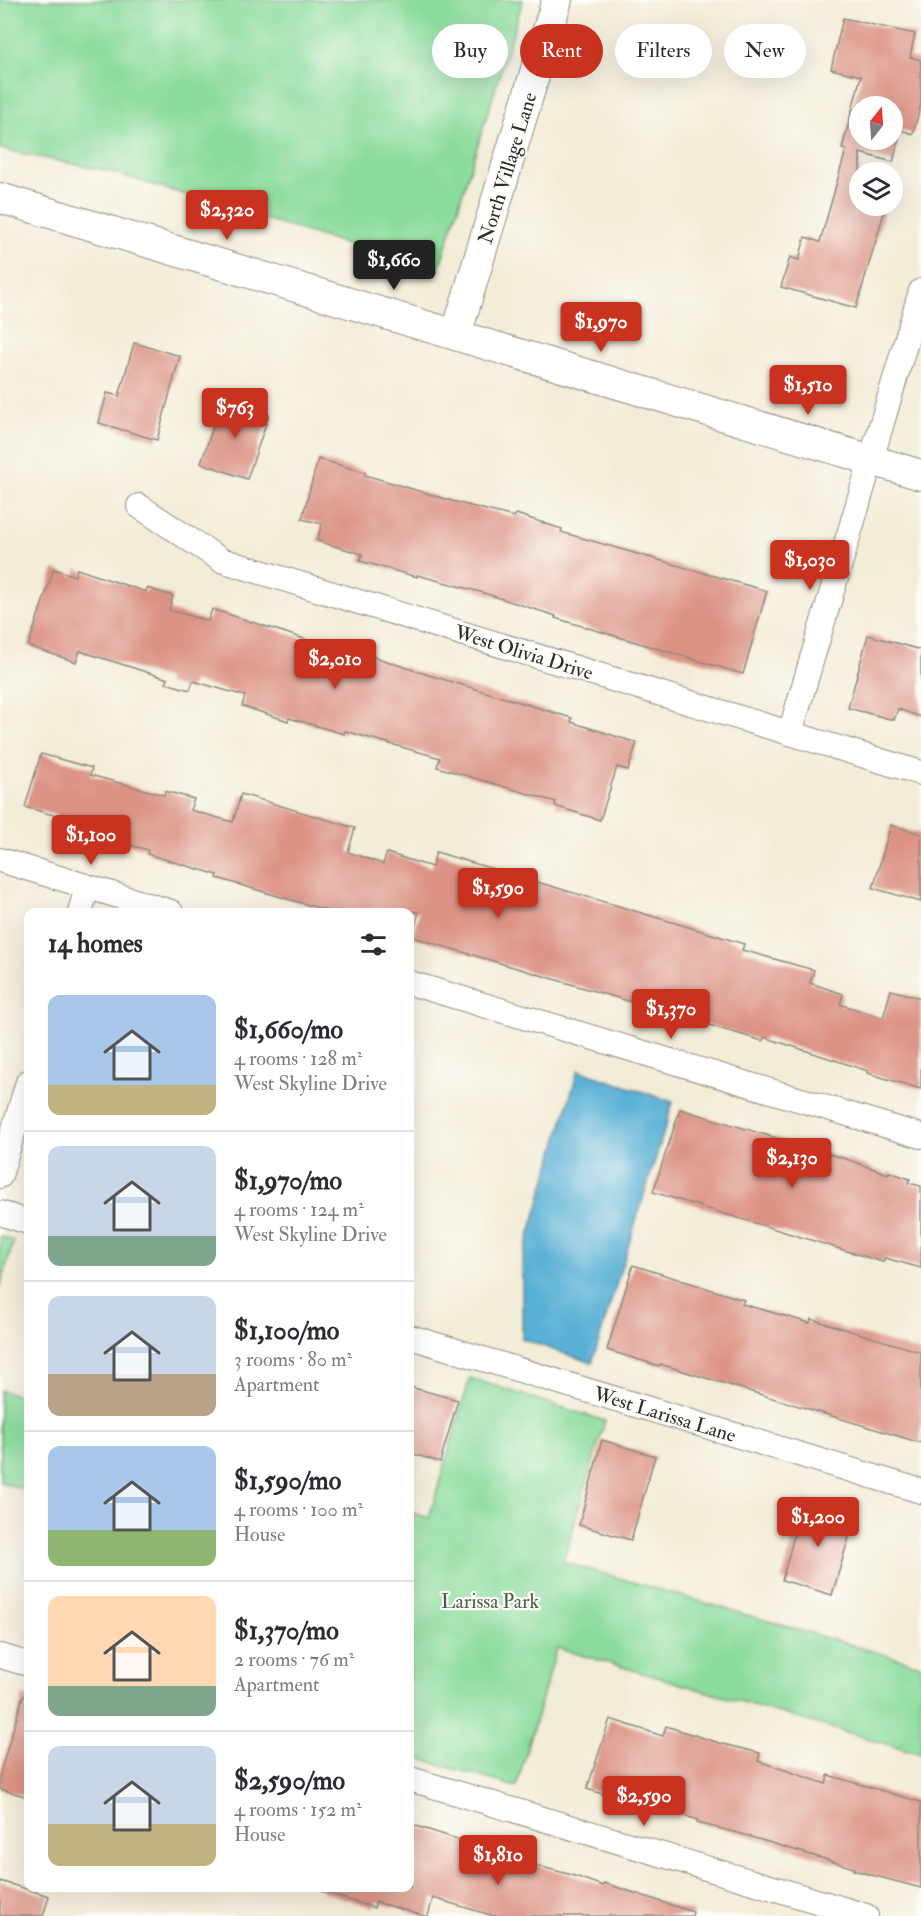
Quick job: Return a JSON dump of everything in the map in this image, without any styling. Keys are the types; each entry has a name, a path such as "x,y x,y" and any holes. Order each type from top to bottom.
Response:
{"street":[{"name":"North Village Lane","path":"456,335 557,0"},
{"path":"0,198 921,475"},
{"path":"790,733 871,460 915,331 921,291"},
{"name":"West Olivia Drive","path":"139,506 221,560 921,773"},
{"path":"0,860 158,908"},
{"path":"81,908 87,887"},
{"path":"414,984 921,1136"},
{"path":"0,1176 24,1095"},
{"path":"0,1213 24,1221"},
{"name":"West Larissa Lane","path":"414,1338 921,1491"},
{"path":"0,1656 24,1663"},
{"path":"414,1780 866,1916"}],"green space":[{"path":"0,0 523,0 508,48 508,24 432,24 432,78 499,78 438,272 108,171 0,149"},
{"path":"0,1236 14,1241 0,1287"},
{"name":"Larissa Park","path":"470,1378 605,1421 563,1562 921,1665 921,1754 557,1648 516,1787 414,1757 414,1513 429,1518"},
{"path":"0,1390 24,1397 24,1489 0,1482"}],"water":[{"path":"578,1070 673,1102 592,1363 522,1339 522,1260"}],"building":[{"path":"843,18 915,34 910,57 921,60 921,104 913,134 903,131 903,96 856,96 861,76 831,69"},
{"path":"849,122 849,150 896,150 893,162 860,153 860,162 849,162 849,216 883,216 856,308 781,287 790,257 799,260 805,237 820,242 846,150 842,149"},
{"path":"134,343 180,356 157,440 99,423 107,393 119,396"},
{"path":"222,400 269,415 247,479 201,463"},
{"path":"318,459 459,503 514,517 516,514 562,529 561,532 767,591 743,674 555,618 556,616 484,593 360,561 362,554 317,541 322,524 302,519"},
{"path":"54,569 75,576 77,569 146,592 147,588 173,596 169,610 208,621 212,609 320,644 320,641 572,718 571,722 637,743 628,770 617,767 600,820 555,806 556,802 437,767 440,758 345,731 344,734 289,718 288,721 242,706 245,696 193,681 190,690 166,683 168,679 80,651 76,662 28,646"},
{"path":"868,635 921,650 921,717 898,709 894,720 848,708"},
{"path":"41,754 92,768 90,775 164,795 165,791 194,799 190,810 233,822 241,794 355,828 348,852 383,864 387,853 432,867 436,852 744,944 742,950 814,970 810,983 843,994 840,1004 883,1018 891,990 921,998 921,1089 764,1037 763,1041 414,938 419,912 414,912 414,908 318,908 217,878 218,875 147,854 148,850 83,832 85,824 25,807"},
{"path":"891,825 921,834 921,902 873,888"},
{"path":"680,1109 888,1174 889,1172 910,1179 908,1183 921,1186 921,1268 885,1258 883,1262 653,1192"},
{"path":"633,1265 744,1300 742,1304 810,1323 811,1319 921,1352 921,1443 607,1350"},
{"path":"414,1388 458,1400 440,1462 414,1454"},
{"path":"602,1440 655,1456 631,1540 579,1525"},
{"path":"804,1500 832,1508 831,1513 854,1520 832,1595 782,1580"},
{"path":"24,1696 24,1796 0,1789 0,1773"},
{"path":"610,1719 663,1736 666,1726 760,1753 758,1761 826,1784 828,1775 921,1802 921,1888 853,1870 854,1868 738,1833 697,1823 698,1820 628,1798 627,1802 587,1789"},
{"path":"414,1825 498,1852 497,1855 572,1875 603,1886 604,1883 693,1912 692,1916 494,1916 433,1898 428,1916 376,1902 374,1908 324,1892 414,1892"},
{"path":"0,1881 24,1888 24,1892 36,1892 49,1896 43,1916 0,1916"}]}
